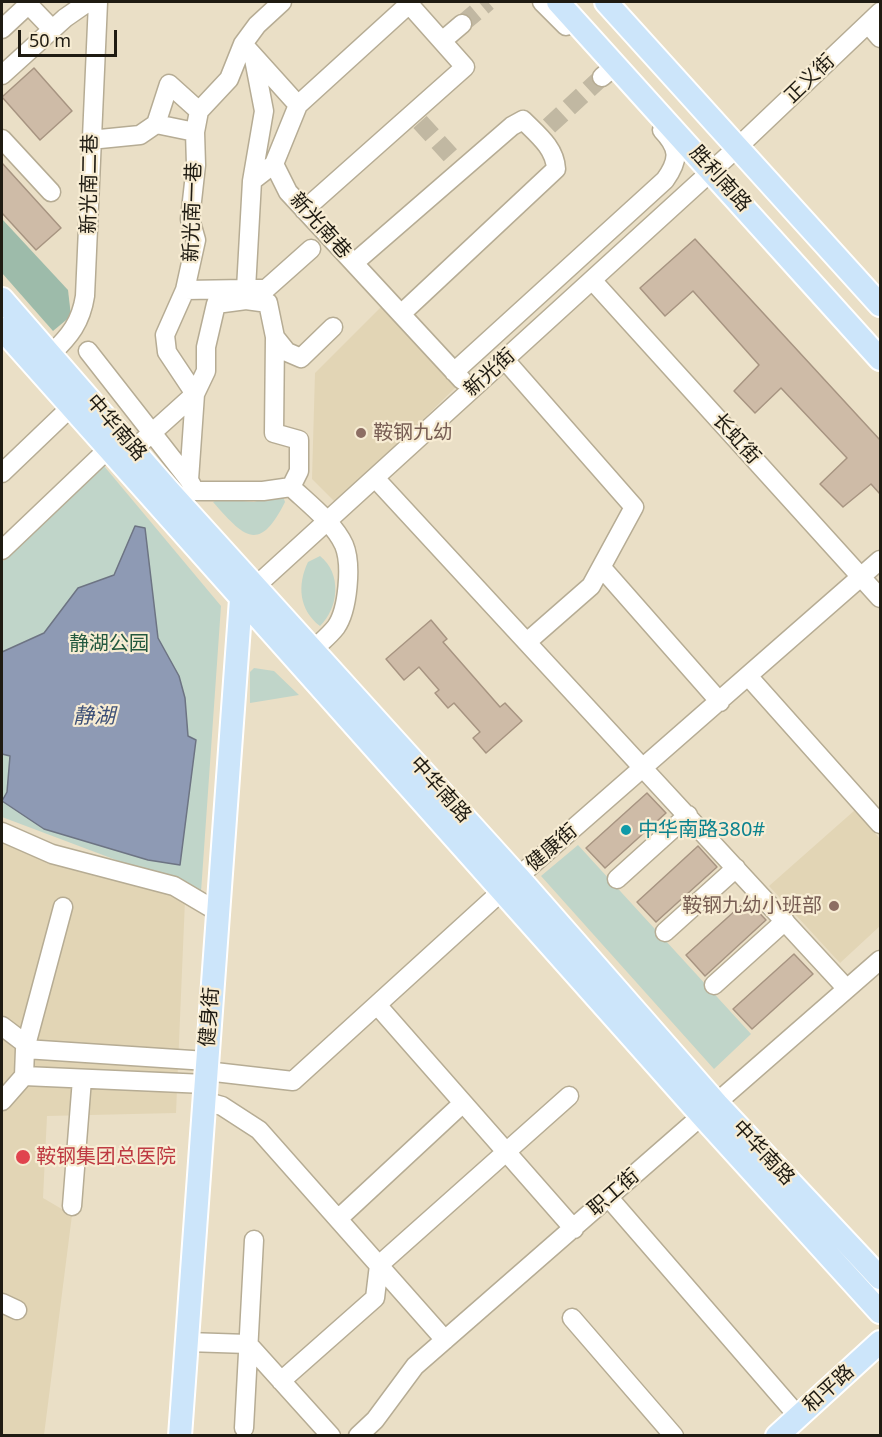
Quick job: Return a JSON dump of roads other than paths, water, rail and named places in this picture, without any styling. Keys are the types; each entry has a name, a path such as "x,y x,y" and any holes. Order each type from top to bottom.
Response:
{"main road":[{"name":"胜利南路","path":"558,2 609,71 712,170 880,359"},
{"name":"胜利南路","path":"606,2 739,146 880,305"},
{"name":"中华南路","path":"2,299 51,354 142,441 278,640 511,884"},
{"path":"2,329 108,449 248,593"},
{"name":"中华南路","path":"248,593 313,650 511,884 710,1111 880,1312"},
{"name":"健身街","path":"180,1436 218,912 248,593"},
{"name":"中华南路","path":"710,1111 880,1278"},
{"name":"和平路","path":"777,1436 880,1342"}],"street":[{"path":"2,75 52,29 88,2"},
{"name":"新光南二巷","path":"51,354 72,334 82,315 89,247 90,140 98,2"},
{"path":"90,140 140,135 156,124 169,84 199,111 230,79 248,50 257,25 282,2"},
{"path":"454,372 665,180 672,170 676,157 673,142 542,2"},
{"path":"2,29 30,3 52,29"},
{"path":"252,181 274,164 298,105 409,4 465,67 416,118 304,210"},
{"path":"874,18 880,38"},
{"name":"正义街","path":"739,146 874,18"},
{"path":"442,41 462,24"},
{"path":"248,50 298,105"},
{"path":"246,289 252,181 264,111 248,50"},
{"name":"新光南一巷","path":"195,394 167,352 165,335 185,290 196,240 190,219 196,165 195,132 199,111"},
{"path":"354,263 456,162 523,120 544,131 555,155 556,169 401,314"},
{"path":"156,124 195,132"},
{"path":"2,139 51,192"},
{"name":"新光街","path":"248,593 739,146"},
{"name":"新光南巷","path":"274,164 288,192 471,390"},
{"path":"185,290 266,289 310,249"},
{"name":"长虹街","path":"592,280 880,598"},
{"path":"189,480 195,394 206,371 206,347 216,304 246,300 268,303 275,337 274,433 299,440 299,471 291,486"},
{"path":"275,337 287,352 301,358 333,327"},
{"path":"88,351 142,441 189,480 195,491 263,491 291,486"},
{"path":"505,360 634,507 591,586 527,642"},
{"path":"142,441 195,394"},
{"path":"2,473 71,407"},
{"path":"2,550 108,449"},
{"path":"375,478 847,989"},
{"path":"291,486 327,522 344,546 348,573 346,602 336,626 313,650"},
{"name":"健康街","path":"206,1079 293,1081 511,884 880,560"},
{"path":"602,568 720,702"},
{"path":"748,676 880,824"},
{"path":"617,879 688,815"},
{"path":"2,832 52,854 174,886 218,912"},
{"path":"665,932 736,868"},
{"path":"2,1101 24,1076 26,1047 63,907"},
{"path":"714,985 785,921"},
{"name":"职工街","path":"358,1436 375,1420 415,1366 710,1111 880,960"},
{"path":"378,1006 573,1229"},
{"path":"2,1026 26,1047 206,1079 222,1106 259,1130 445,1340"},
{"path":"24,1076 206,1079"},
{"path":"72,1206 82,1078"},
{"path":"281,1381 375,1298 379,1265 569,1096"},
{"path":"338,1219 463,1103"},
{"path":"609,1198 798,1416"},
{"path":"244,1428 255,1240"},
{"path":"572,1318 674,1436"},
{"path":"187,1342 248,1344 331,1436"}],"water":[{"name":"静湖","path":"135,526 145,528 158,638 179,676 185,698 188,736 196,740 180,865 148,860 44,829 2,801 7,792 10,756 2,754 2,652 44,633 78,588 114,575"}],"tunnel":[{"path":"462,24 488,2"},
{"path":"549,126 602,77"},
{"path":"420,122 451,156"}],"place":[{"name":"鞍钢九幼","path":"361,433"},
{"name":"中华南路380#","path":"626,830"},
{"name":"鞍钢九幼小班部","path":"834,906"},
{"name":"鞍钢集团总医院","path":"23,1157"}],"park label":[{"name":"静湖公园","path":"109,644"}]}
